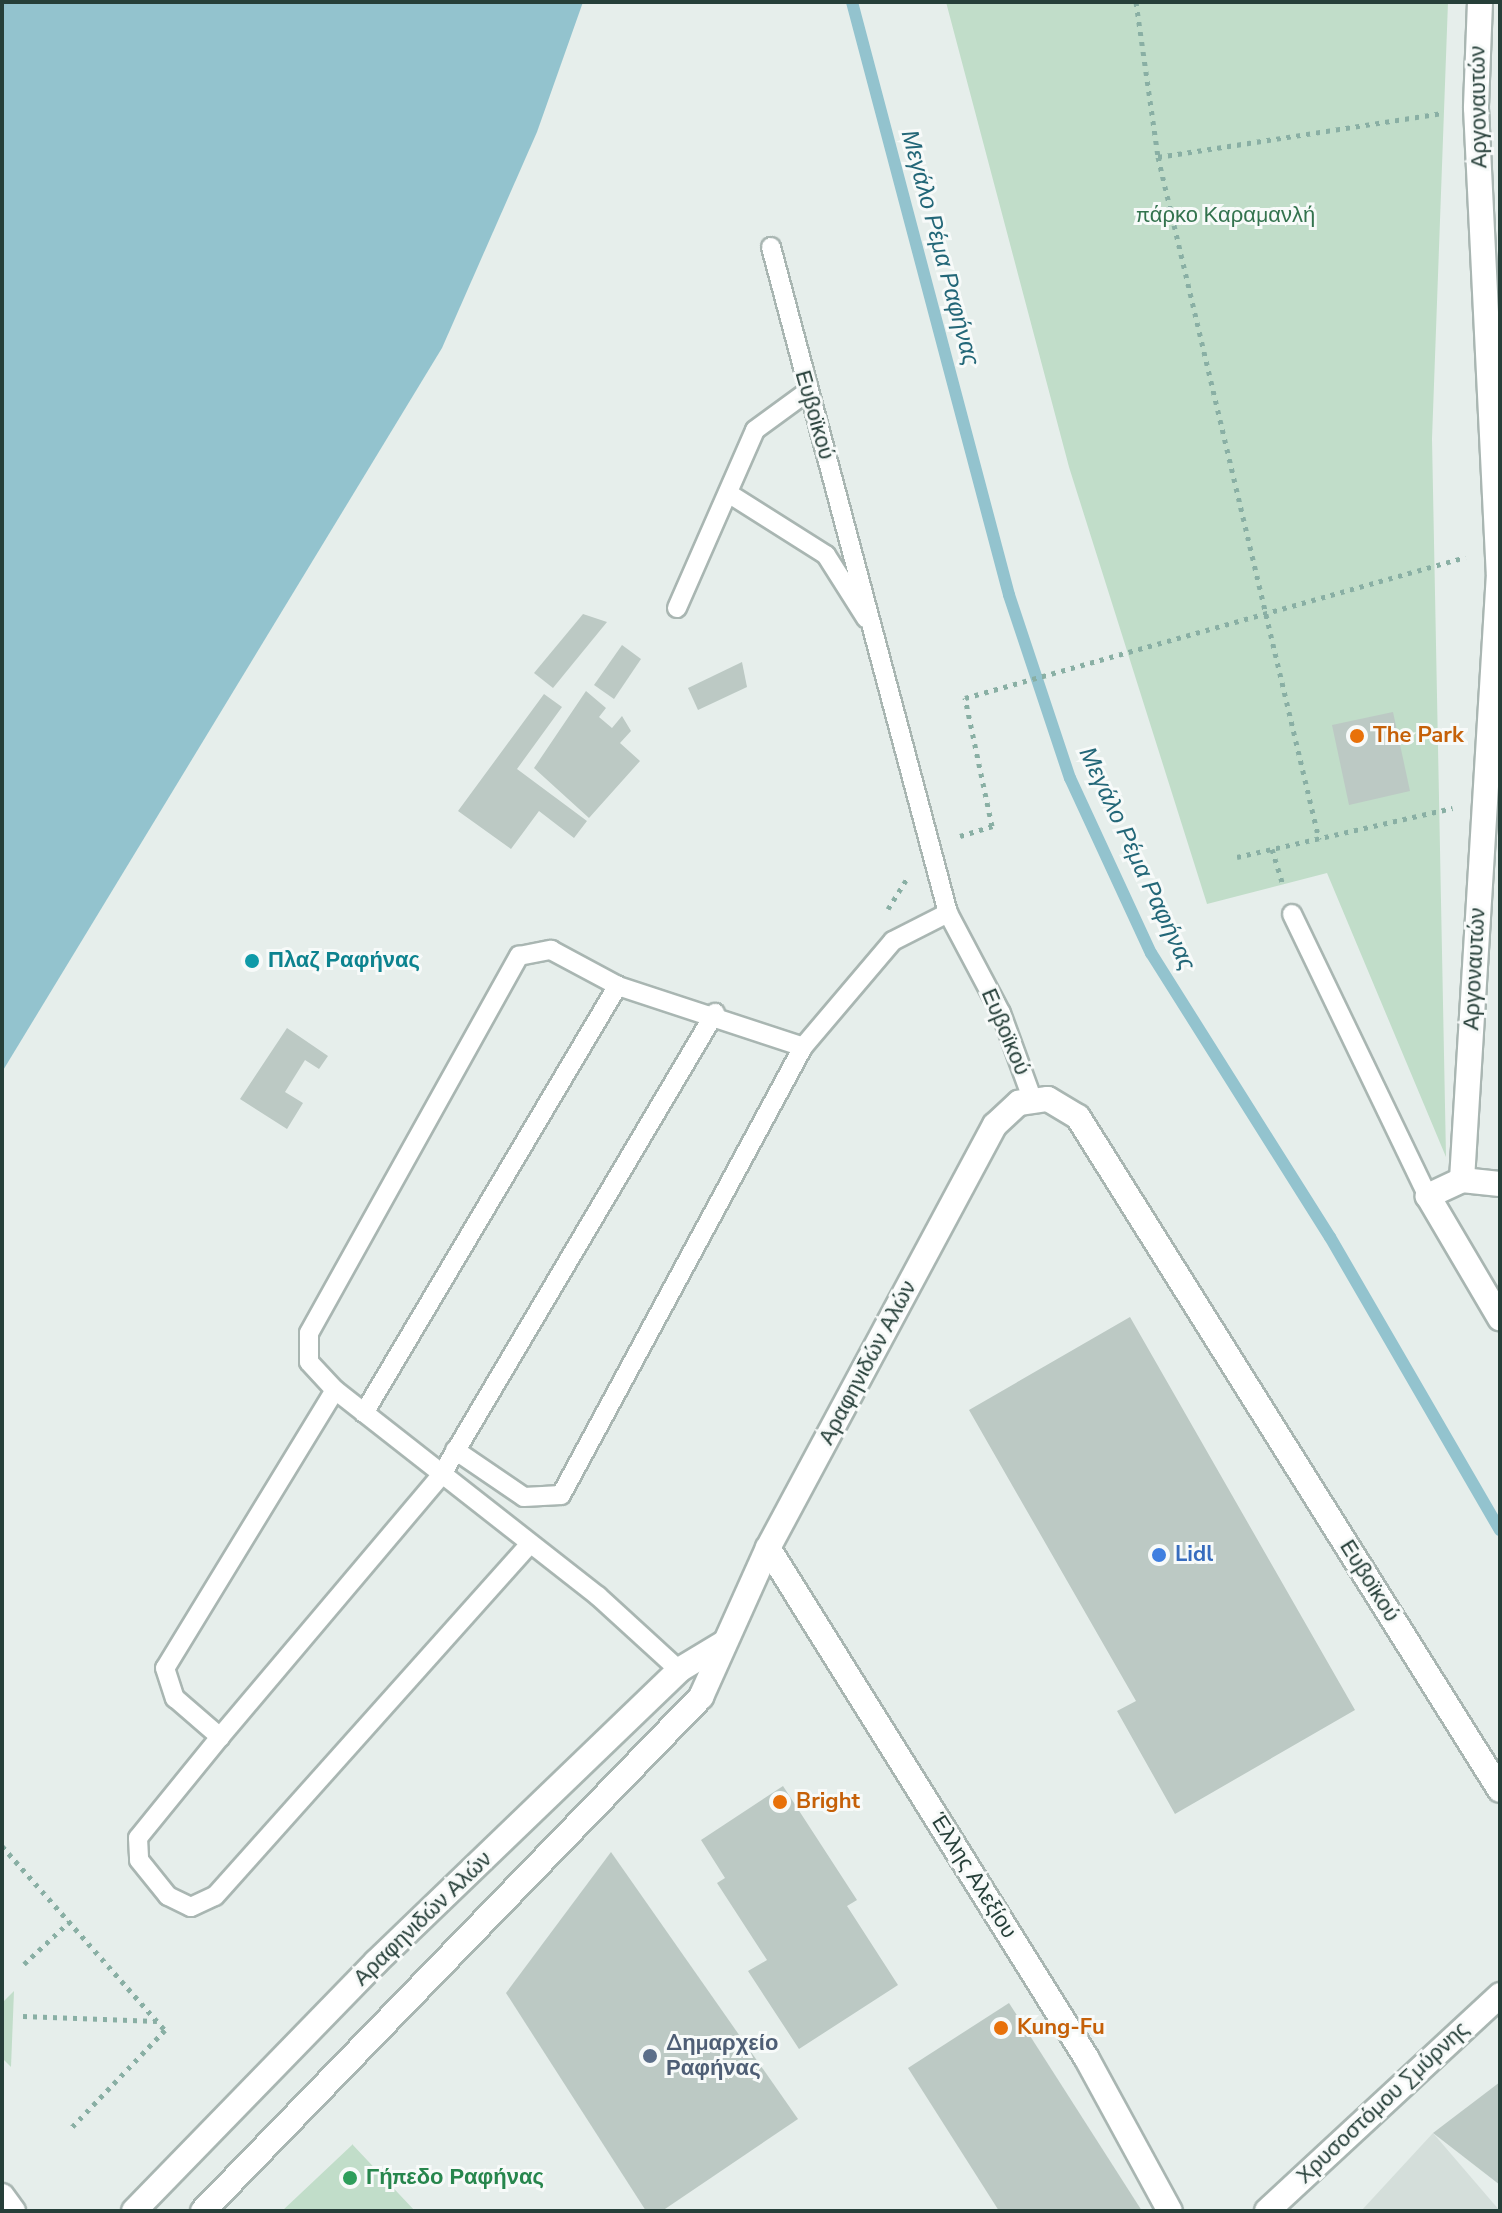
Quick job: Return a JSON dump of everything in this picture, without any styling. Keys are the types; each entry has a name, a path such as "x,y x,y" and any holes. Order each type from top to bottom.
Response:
{"street":[{"name":"Αργοναυτών","path":"1462,1180 1499,573 1476,108 1480,2"},
{"name":"Ευβοϊκού","path":"1033,1101 1048,1099 1078,1117 1500,1790"},
{"name":"Αραφηνιδών Αλών","path":"203,2211 701,1697 768,1548 995,1125 1033,1101"},
{"path":"1500,1184 1462,1180 1428,1196 1500,1318"},
{"name":"Έλλης Αλεξίου","path":"768,1548 1087,2059 1170,2211"},
{"name":"Αραφηνιδών Αλών","path":"134,2211 376,1962 679,1670 724,1643"},
{"name":"Χρυσοστόμου Σμύρνης","path":"1267,2211 1500,1995"},
{"path":"2,2196 13,2211"}],"lane":[{"name":"Ευβοϊκού","path":"771,247 807,392 880,641 948,913 1001,1013 1033,1101"},
{"path":"677,608 762,420 807,392"},
{"path":"728,493 832,561 880,641"},
{"path":"455,1450 536,1502 561,1495 803,1047 893,941 948,913"},
{"path":"1292,914 1428,1196"},
{"path":"679,1670 530,1544 335,1390 309,1362 309,1333 512,965 529,950 551,950 618,986 715,1013 803,1047"},
{"path":"364,1413 618,986"},
{"path":"530,1544 215,1896 191,1907 168,1896 136,1849 144,1828 442,1474 715,1013"},
{"path":"220,1737 175,1698 165,1668 335,1390"}],"path":[{"path":"1136,2 1158,157 1319,839"},
{"path":"1158,157 1476,108"},
{"path":"965,698 1498,548"},
{"path":"1237,857 1485,801"},
{"path":"1272,849 1292,914"},
{"path":"2,1846 165,2030 71,2128"},
{"path":"24,1964 69,1922"},
{"path":"23,2016 157,2021"}],"shaded area":[{"path":"1433,2133 1500,2211 1361,2211"}],"green space":[{"name":"πάρκο Καραμανλή","path":"946,2 1448,2 1432,439 1446,1157 1327,873 1207,904 1069,467"},
{"path":"14,1991 11,2067 2,2058 2,2003"},
{"name":"Γήπεδο Ραφήνας","path":"352,2145 415,2211 282,2211"}],"water":[{"path":"2,2 583,2 537,132 442,348 2,1072"}],"building":[{"path":"583,614 607,622 553,688 534,673"},
{"path":"622,645 641,659 614,699 594,685"},
{"path":"742,662 747,687 698,710 688,688"},
{"path":"586,691 606,708 599,717 612,728 622,716 631,731 620,743 640,761 589,818 534,768"},
{"path":"544,694 562,707 517,769 587,821 574,838 539,811 511,849 458,811"},
{"path":"1393,712 1410,791 1349,805 1332,725"},
{"path":"287,1028 328,1056 319,1069 305,1060 285,1092 303,1103 287,1129 240,1099"},
{"name":"Lidl","path":"1130,1317 1355,1710 1175,1814 1117,1711 1136,1701 969,1410"},
{"path":"783,1786 857,1900 847,1906 898,1985 799,2049 748,1971 767,1960 717,1883 725,1878 701,1840"},
{"name":"Δημαρχείο Ραφήνας","path":"611,1852 798,2119 662,2211 646,2211 506,1993"},
{"path":"1009,2003 1142,2211 999,2211 908,2068"},
{"path":"1500,2082 1500,2185 1433,2133"}],"waterway":[{"name":"Μεγάλο Ρέμα Ραφήνας","path":"852,2 1009,595 1070,778 1151,953 1330,1237 1500,1530"}],"place":[{"name":"The Park","path":"1357,736"},
{"name":"Πλαζ Ραφήνας","path":"252,961"},
{"name":"Lidl","path":"1159,1555"},
{"name":"Bright","path":"780,1802"},
{"name":"Kung-Fu","path":"1001,2028"},
{"name":"Δημαρχείο Ραφήνας","path":"650,2056"},
{"name":"Γήπεδο Ραφήνας","path":"350,2178"}]}
